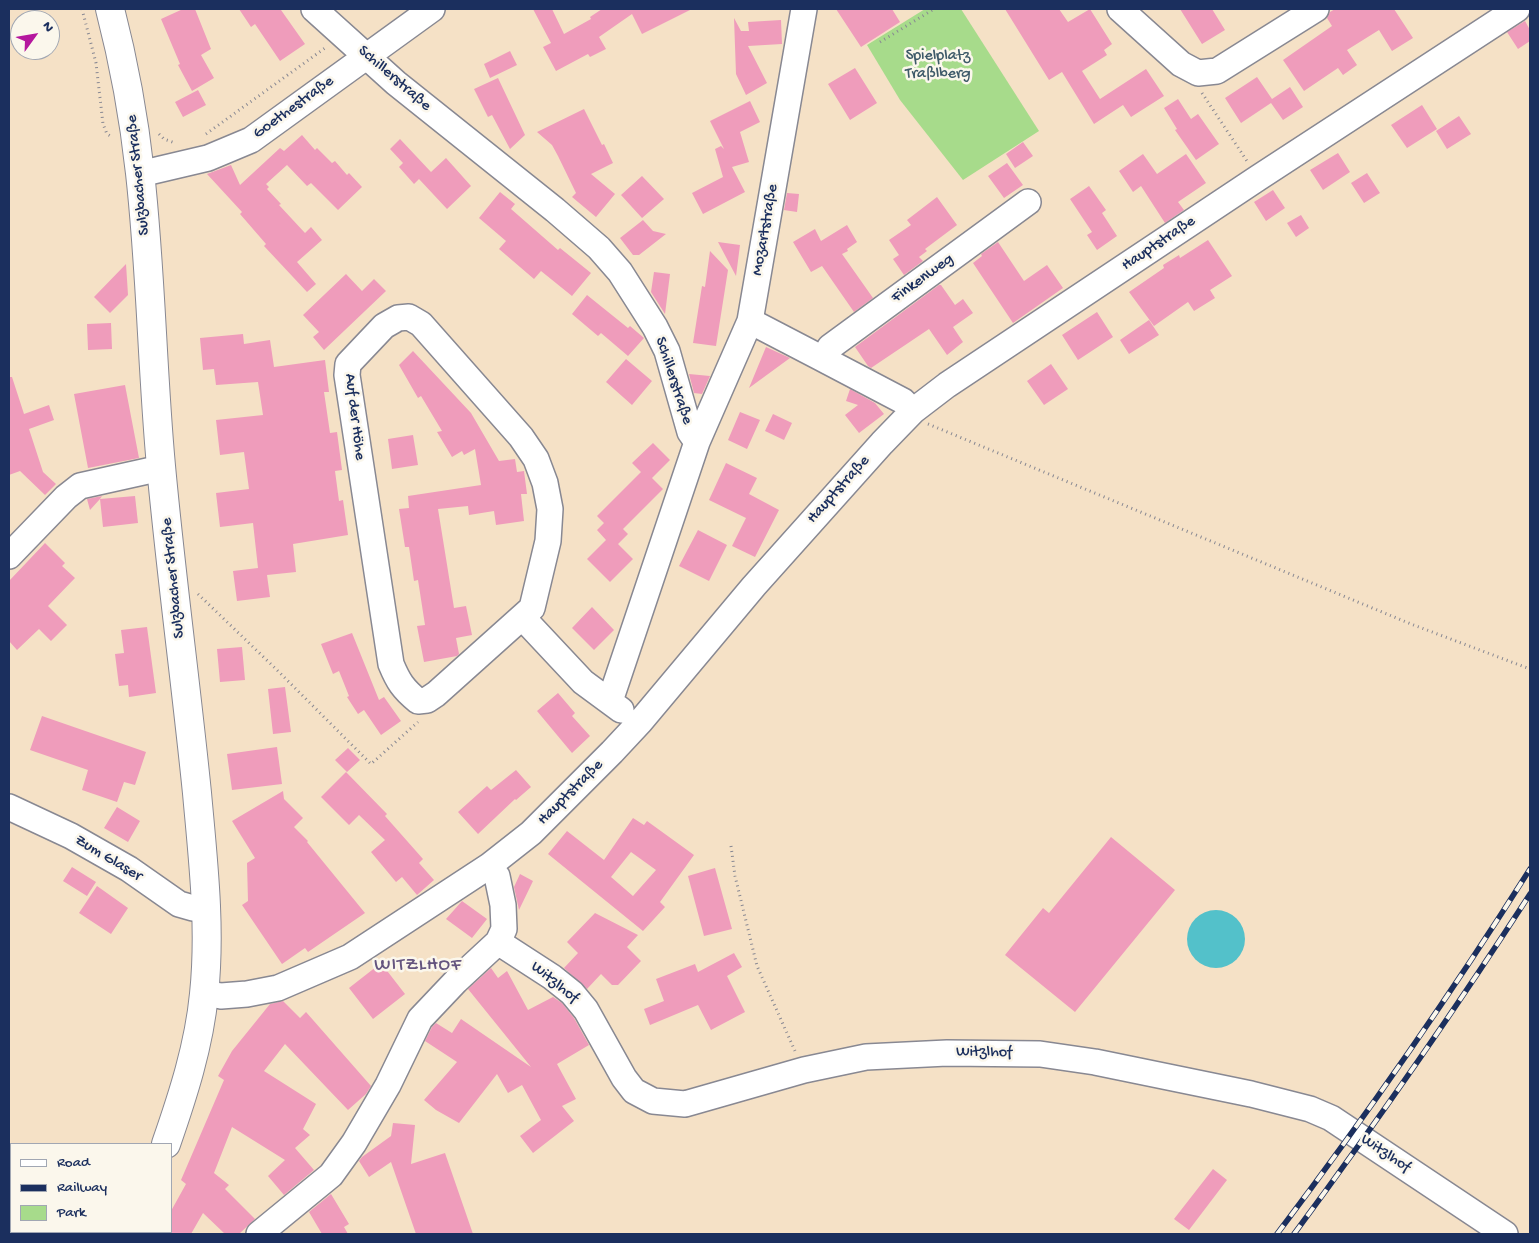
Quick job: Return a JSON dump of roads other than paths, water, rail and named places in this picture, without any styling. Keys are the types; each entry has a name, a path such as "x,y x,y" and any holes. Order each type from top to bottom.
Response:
{"main road":[{"name":"Sulzbacher Straße","path":"110,9 129,93 146,137 140,174 146,228 161,468 191,730 207,908 204,993 199,1032 184,1093 166,1143"}],"street":[{"name":"Schillerstraße","path":"314,9 396,83 600,248 639,300 667,351 690,432 697,442 610,701"},
{"name":"Goethestraße","path":"140,174 208,158 251,140 432,9"},
{"name":"Mozartstraße","path":"697,442 750,321 804,9"},
{"path":"1120,9 1181,64 1198,73 1217,71 1316,9"},
{"name":"Hauptstraße","path":"204,993 221,996 247,994 278,988 350,957 489,866 531,833 640,722 754,586 913,411 947,385 1258,178 1517,9"},
{"name":"Finkenweg","path":"823,359 830,347 1028,202"},
{"name":"Auf der Höhe","path":"409,317 421,324 521,437 536,459 545,483 550,510 548,541 532,608 523,618 427,700 418,701 405,691 397,680 391,664 347,375 348,364 356,354 384,326 398,318 409,317"},
{"path":"750,321 903,401 913,411"},
{"path":"9,556 66,497 80,486 161,468"},
{"path":"523,618 583,682 640,722"},
{"name":"Zum Glaser","path":"9,807 71,836 121,864 179,904 193,908 207,908"},
{"path":"259,1234 331,1175 354,1143 388,1085 420,1019 456,981 498,942 504,929 503,906 497,876 489,866"},
{"name":"Witzlhof","path":"498,942 552,977 572,993 586,1010 624,1078 634,1091 653,1101 686,1104 804,1070 866,1057 947,1053 1040,1054 1104,1064 1251,1094 1310,1109 1331,1118 1505,1234"}],"water":[{"path":"1216,910 1232,915 1240,923 1245,939 1240,955 1232,963 1216,968 1200,963 1192,955 1187,939 1192,923 1200,915"}],"railway":[{"path":"1277,1234 1407,1054 1470,962 1530,869"},
{"path":"1294,1234 1415,1066 1530,894"}],"district":[{"name":"WITZLHOF","path":"418,966"}],"park label":[{"name":"Spielplatz Traßlberg","path":"938,66"}]}
